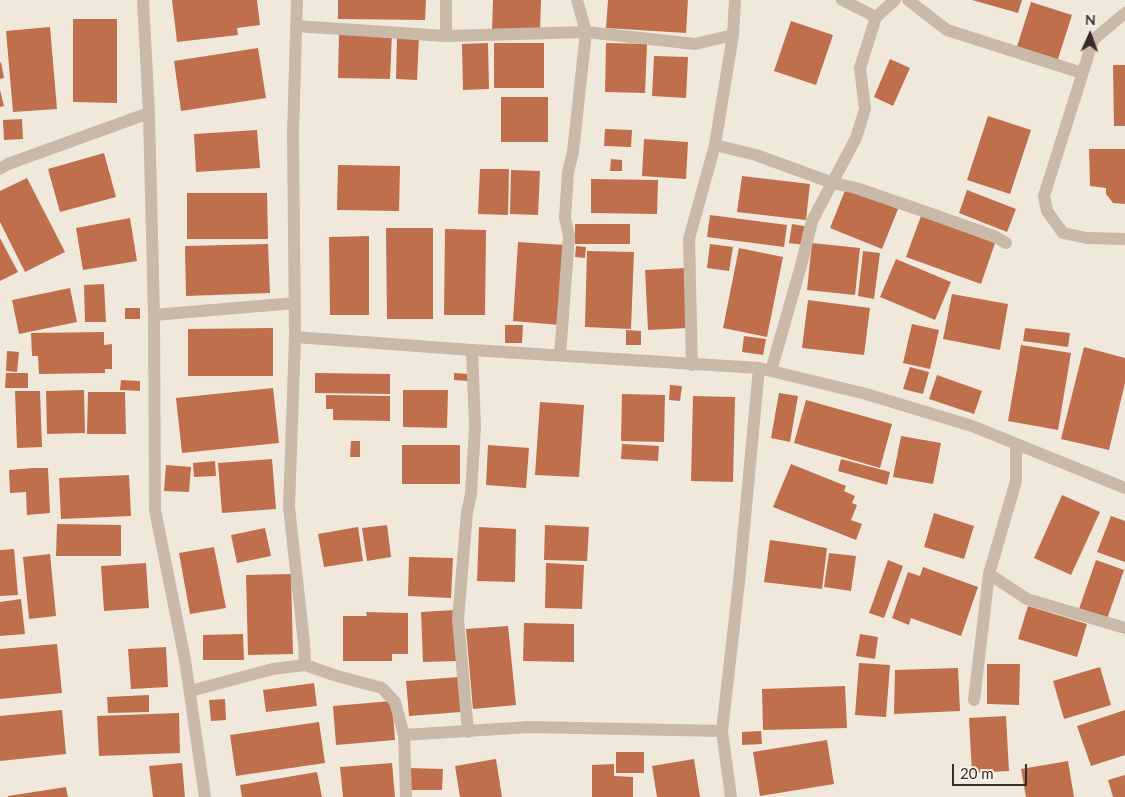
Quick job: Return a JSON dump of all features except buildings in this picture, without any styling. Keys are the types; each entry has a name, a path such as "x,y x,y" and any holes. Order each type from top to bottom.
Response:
{"street":[{"path":"143,0 149,113 154,315 155,510 190,691 206,797"},
{"path":"297,0 293,133 295,337 289,506 305,665"},
{"path":"446,0 446,36"},
{"path":"560,355 569,236 565,218 568,172 573,152 586,32 577,0"},
{"path":"692,365 689,239 715,145 733,35 735,0"},
{"path":"842,0 876,17"},
{"path":"731,797 722,731 765,370 802,262 812,221 856,138 864,109 860,68 876,17 895,0"},
{"path":"908,0 947,30 1082,73"},
{"path":"1125,12 1094,40 1044,196 1047,211 1063,232 1087,238 1125,239"},
{"path":"296,26 446,36 586,32 695,44 733,35"},
{"path":"0,169 8,164 149,113"},
{"path":"715,145 756,155 833,183 856,188 994,236 1006,243"},
{"path":"154,315 295,303"},
{"path":"295,337 765,370 866,394 972,426 1125,488"},
{"path":"468,732 458,619 467,512 471,494 474,436 472,350"},
{"path":"974,700 989,574 1016,481 1016,445"},
{"path":"989,574 1027,599 1125,628"},
{"path":"190,691 273,669 305,665 382,688 395,702 404,735 406,797"},
{"path":"404,735 529,727 722,731"}]}
